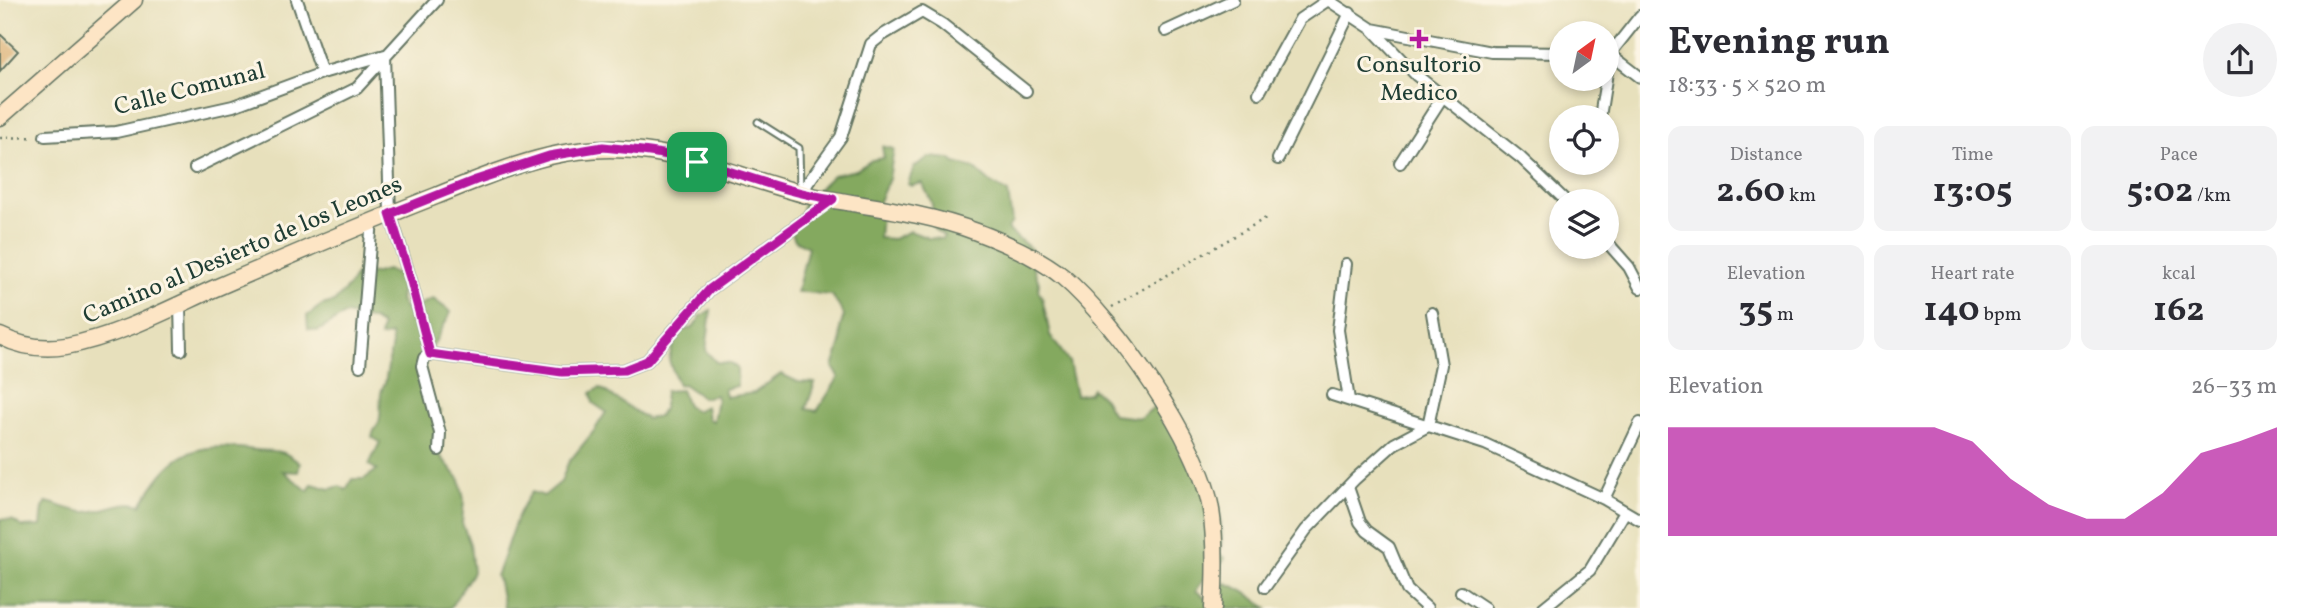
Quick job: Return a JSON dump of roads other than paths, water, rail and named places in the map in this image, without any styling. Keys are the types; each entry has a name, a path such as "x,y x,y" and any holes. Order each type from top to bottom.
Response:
{"main road":[{"path":"0,117 134,0"},
{"name":"Camino al Desierto de los Leones","path":"0,336 15,344 62,347 109,335 372,220 476,180 549,156 603,147 650,151 803,194 898,211 980,233 1036,259 1062,275 1100,314 1130,352 1190,445 1211,507 1215,570 1213,608"}],"street":[{"path":"297,0 322,74"},
{"name":"Calle Comunal","path":"45,136 116,132 233,106 385,55 437,0"},
{"path":"1166,31 1233,0"},
{"path":"1259,93 1300,19 1328,0 1345,7 1372,29 1416,75 1521,158 1553,189"},
{"path":"1278,159 1345,7"},
{"path":"803,194 807,184 841,137 871,44 922,12 942,24 1026,91"},
{"path":"1619,41 1640,16"},
{"path":"1372,29 1492,52 1549,53"},
{"path":"195,168 357,88 385,55"},
{"path":"385,55 390,214 411,281 427,356 422,366 439,433 439,450"},
{"path":"1619,62 1640,77"},
{"path":"1400,163 1443,96"},
{"path":"427,356 562,372 624,370 636,366 647,361 710,289 833,199"},
{"path":"359,366 372,220"},
{"path":"1619,256 1629,267 1640,288"},
{"path":"1346,264 1338,330 1349,400"},
{"path":"180,304 181,349"},
{"path":"1428,426 1441,365 1432,313"},
{"path":"1332,395 1485,444 1604,499 1640,520"},
{"path":"1604,499 1640,424"},
{"path":"1265,587 1306,530 1348,487 1394,444 1428,426"},
{"path":"1348,487 1360,522 1367,531 1389,547 1407,590 1427,608"},
{"path":"1543,608 1590,570 1625,512"},
{"path":"1461,592 1485,608"}],"lane":[{"path":"758,122 799,148 803,194"}],"place":[{"name":"Consultorio Medico","path":"1419,39"}]}
